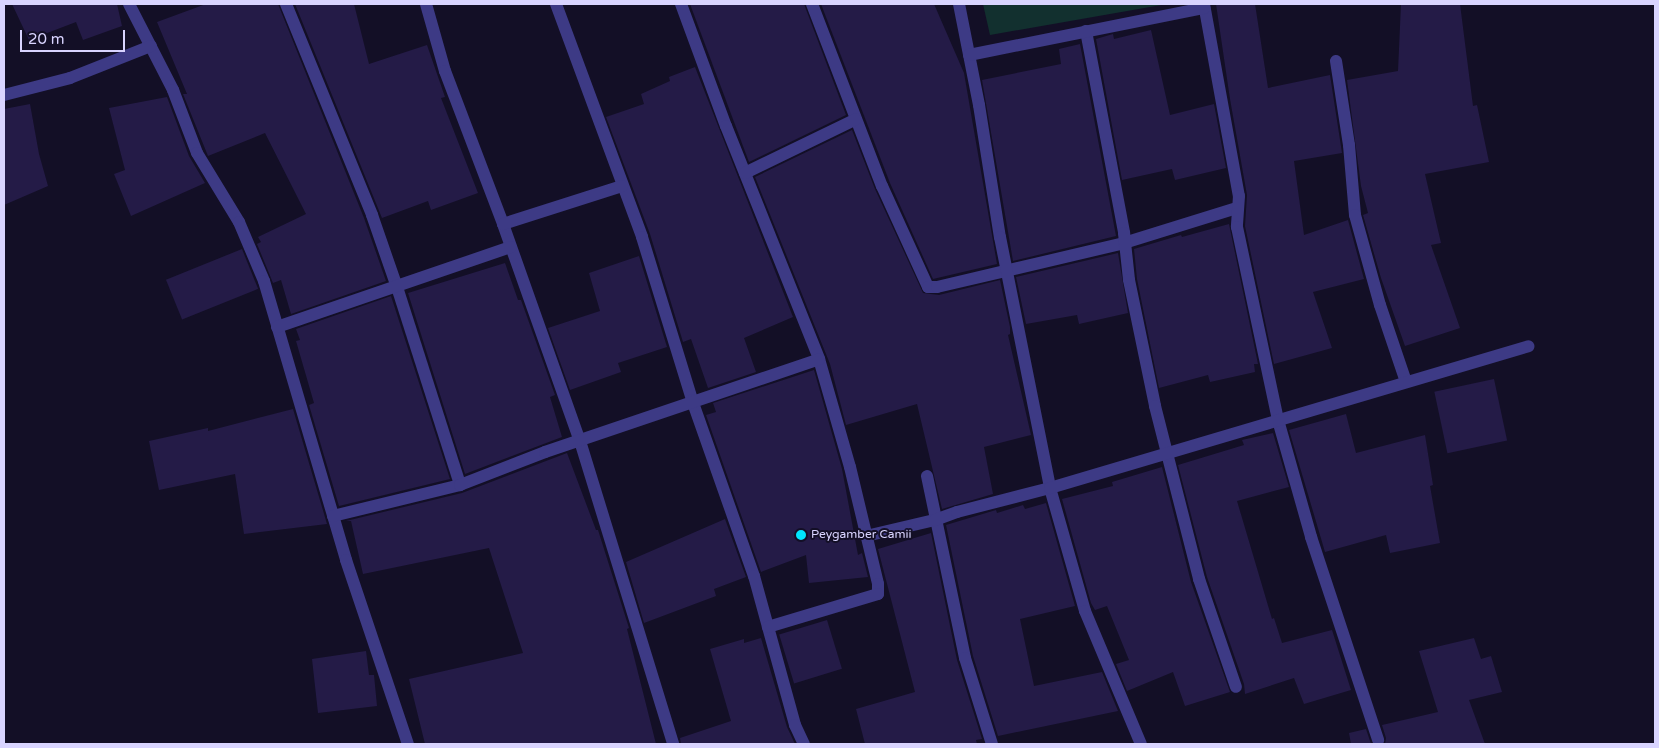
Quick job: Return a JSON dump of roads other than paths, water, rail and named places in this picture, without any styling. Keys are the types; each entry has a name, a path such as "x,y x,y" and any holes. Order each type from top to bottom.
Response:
{"street":[{"path":"129,4 173,90 197,153 239,222 264,281 333,516 408,744"},
{"path":"286,4 372,215 460,485"},
{"path":"426,4 445,71 511,247 580,441 673,744"},
{"path":"556,4 642,237 692,400 754,576 795,725 804,744"},
{"path":"681,4 745,173 819,359 850,467 878,584 878,594 768,627"},
{"path":"812,4 882,186 928,287 937,287 1006,269 1124,243 1237,208"},
{"path":"959,4 1006,269 1050,488 1085,611 1141,744"},
{"path":"969,55 1204,6 1238,188 1237,227 1278,420 1311,537 1378,740"},
{"path":"1086,31 1124,233 1129,280 1151,386 1199,579 1236,686"},
{"path":"4,95 70,78 151,46"},
{"path":"1336,61 1349,144 1355,215 1380,305 1406,382"},
{"path":"745,173 856,119"},
{"path":"502,224 622,186"},
{"path":"277,327 511,247"},
{"path":"866,536 936,520 958,512 1050,488 1528,346"},
{"path":"333,516 460,485 545,452 692,400 819,359"},
{"path":"927,476 965,658 992,744"}],"place":[{"name":"Peygamber Camii","path":"801,535"}]}
